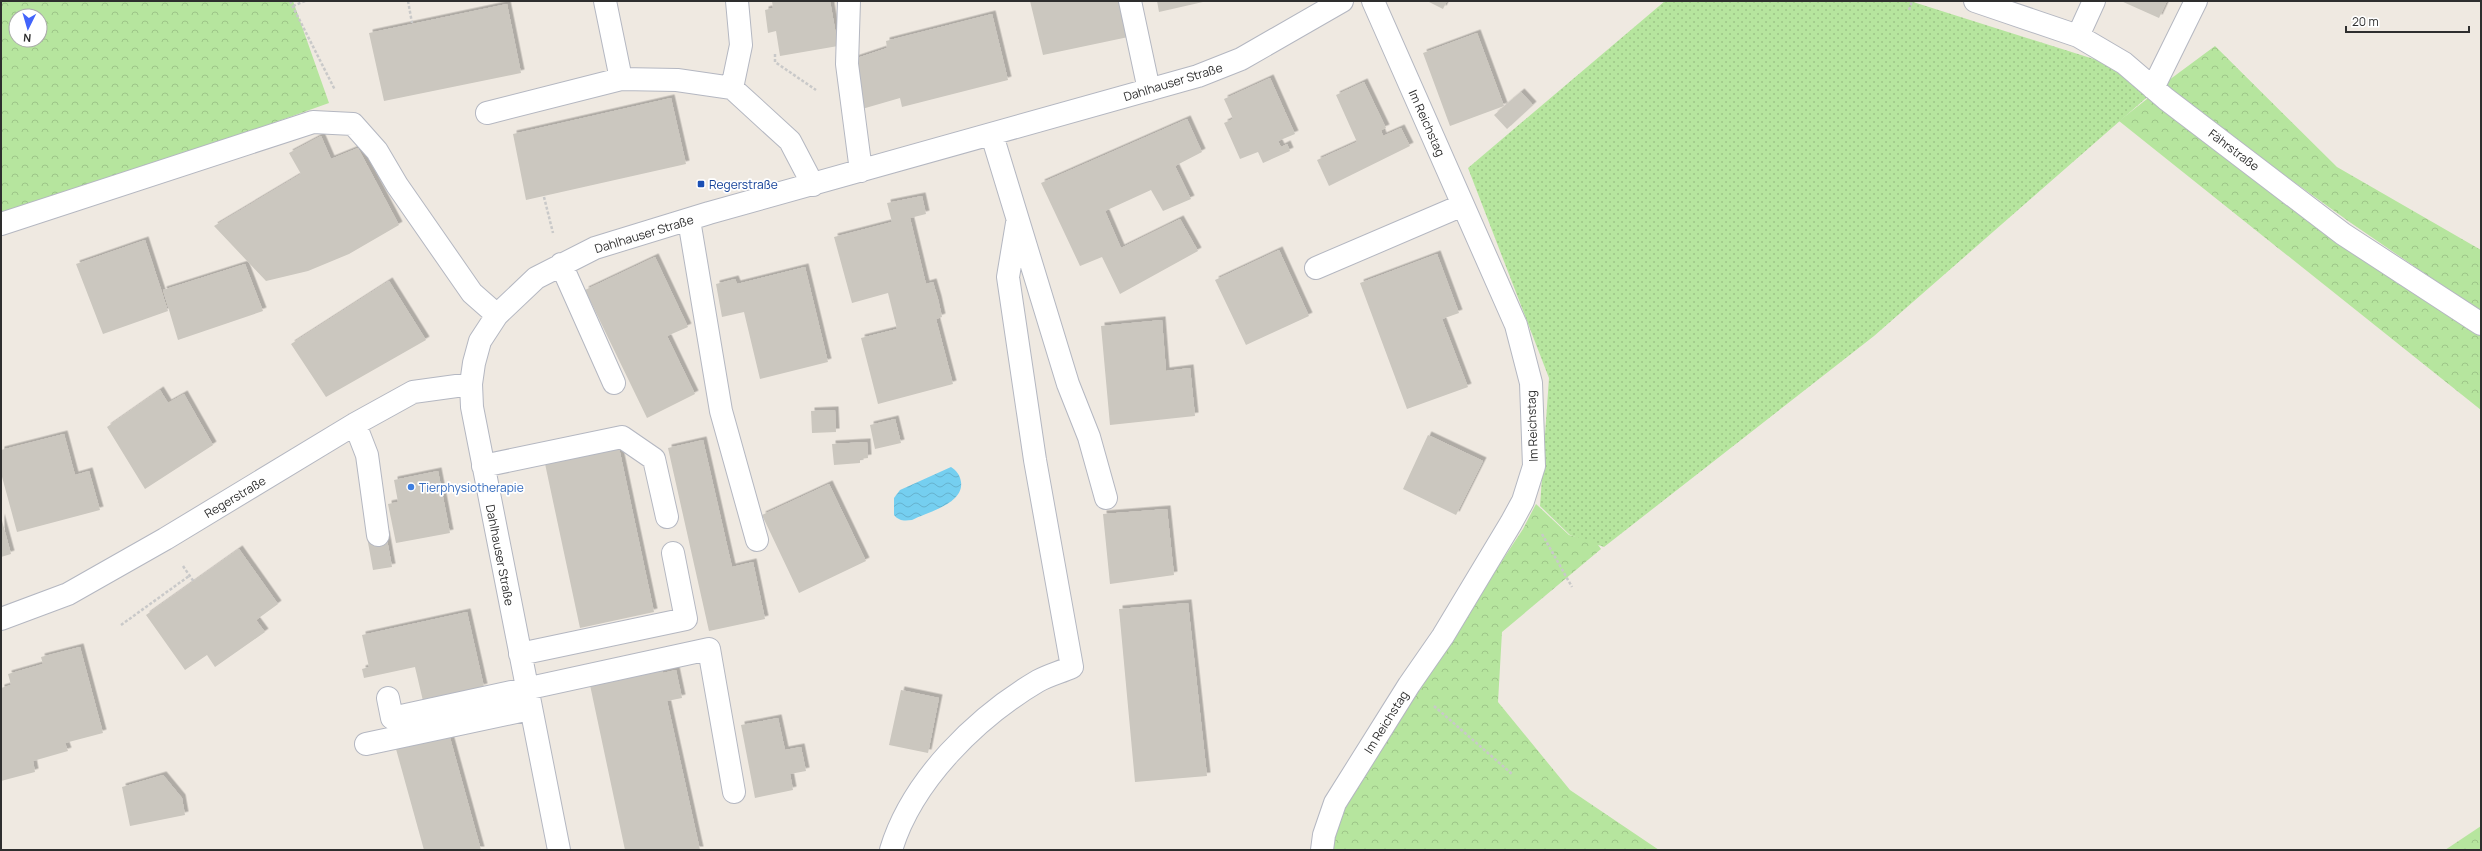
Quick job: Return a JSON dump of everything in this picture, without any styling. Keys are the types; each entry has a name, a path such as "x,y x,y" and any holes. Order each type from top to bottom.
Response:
{"street":[{"path":"605,1 621,79"},
{"path":"732,88 740,45 737,1"},
{"path":"849,1 847,64 861,171"},
{"path":"1130,1 1149,90"},
{"name":"Dahlhauser Straße","path":"558,850 472,407 471,384 480,341 497,315 536,278 595,248 1198,76 1241,59 1288,34 1342,1"},
{"name":"Im Reichstag","path":"1322,850 1324,835 1335,803 1409,685 1443,636 1523,501 1534,466 1531,383 1516,325 1373,1"},
{"name":"Fährstraße","path":"1975,1 2078,36 2124,63 2153,88 2343,234 2481,324"},
{"path":"2078,36 2094,1"},
{"path":"2153,88 2196,1"},
{"path":"487,113 621,79 677,80 732,88 790,142 813,185"},
{"path":"1,224 313,122 353,124 377,151 397,185 472,293 497,315"},
{"path":"992,134 1017,223 1068,384 1089,437 1106,498"},
{"path":"1316,268 1463,204"},
{"path":"689,220 721,411 757,540"},
{"path":"891,850 898,826 944,758 982,722 1033,685 1072,667 1035,460 1008,277 1017,223"},
{"path":"561,264 614,383"},
{"name":"Regerstraße","path":"1,619 18,614 68,594 165,539 355,424 413,392 471,384"},
{"path":"355,424 367,455 378,535"},
{"path":"483,466 622,437 654,459 667,517"},
{"path":"520,654 686,619 673,553"},
{"path":"388,698 392,718 526,687 709,648 734,792"},
{"path":"366,744 530,709"}],"path":[{"path":"290,1 353,124"},
{"path":"292,6 305,1"},
{"path":"408,1 412,24"},
{"path":"1909,10 1912,1"},
{"path":"774,47 775,62 854,116"},
{"path":"1523,501 1572,587"},
{"path":"121,625 190,576"},
{"path":"1409,685 1512,774"}],"green space":[{"path":"1,1 293,1 329,103 1,220"},
{"path":"1665,1 1910,1 2119,67 2153,92 1874,336 1604,547 1570,535 1540,506 1549,378 1468,168"},
{"path":"2215,46 2337,167 2481,250 2481,312 2351,223 2161,86"},
{"path":"2152,95 2481,334 2481,410 2119,121"},
{"path":"1536,504 1569,535 1596,542 1601,549 1502,632 1498,702 1570,790 1659,850 1311,850 1523,529"},
{"path":"2481,826 2481,850 2445,850"}],"water":[{"path":"951,467 958,473 961,482 960,490 957,496 951,502 912,520 902,520 894,515 894,498 900,490"}],"building":[{"path":"772,1 830,1 838,46 780,56 776,31 768,33 765,10 773,8"},
{"path":"1030,1 1125,1 1133,36 1043,55"},
{"path":"1157,1 1203,1 1203,2 1159,12"},
{"path":"1427,1 1447,1 1443,9"},
{"path":"2121,1 2167,1 2159,18"},
{"path":"507,4 521,73 384,101 369,33"},
{"path":"992,14 1008,80 902,107 900,98 862,109 854,59 887,48 886,41"},
{"path":"1477,33 1504,106 1450,126 1423,53"},
{"path":"1270,78 1295,134 1278,141 1281,147 1287,144 1290,151 1263,163 1258,152 1240,159 1224,123 1233,119 1224,99"},
{"path":"1364,82 1386,128 1381,130 1383,136 1401,128 1410,146 1329,186 1317,160 1357,142 1336,95"},
{"path":"1521,92 1533,105 1507,129 1494,115"},
{"path":"671,98 686,164 526,200 513,134"},
{"path":"1187,119 1202,152 1175,166 1191,199 1163,211 1151,190 1105,211 1121,248 1180,219 1198,251 1120,294 1102,257 1080,266 1041,183"},
{"path":"321,136 331,159 358,148 399,225 349,254 308,271 266,281 214,226 301,174 289,153"},
{"path":"922,196 926,214 910,218 926,284 933,282 938,299 942,317 936,319 953,384 878,404 861,338 897,329 888,293 852,303 834,237 892,222 887,203"},
{"path":"145,240 168,311 103,334 76,264"},
{"path":"1279,250 1309,316 1246,345 1215,280"},
{"path":"1437,254 1459,313 1442,319 1468,387 1407,409 1360,283"},
{"path":"655,257 688,327 667,336 695,394 647,418 585,290"},
{"path":"245,264 263,311 178,340 163,290"},
{"path":"805,267 828,362 760,379 744,312 722,317 716,284 735,279 737,284"},
{"path":"389,281 426,340 326,397 291,344"},
{"path":"1162,320 1166,371 1190,368 1195,416 1110,425 1101,326"},
{"path":"160,390 168,403 184,394 213,445 145,489 107,427"},
{"path":"835,410 836,432 812,433 811,411"},
{"path":"895,419 901,443 875,449 870,425"},
{"path":"64,434 75,475 89,471 100,510 17,532 1,473 1,450"},
{"path":"1428,435 1483,461 1456,515 1403,489"},
{"path":"703,440 732,567 753,562 765,619 709,631 668,448"},
{"path":"867,442 868,458 860,459 860,463 834,465 832,444"},
{"path":"618,443 654,612 580,628 544,459"},
{"path":"438,471 450,533 396,543 388,504 398,502 394,480"},
{"path":"829,484 866,561 799,593 762,515"},
{"path":"1167,509 1174,575 1110,584 1103,514"},
{"path":"1,517 11,554 1,557"},
{"path":"386,534 392,567 373,570 367,537"},
{"path":"239,549 278,604 256,620 265,632 215,667 207,655 185,670 146,615"},
{"path":"1188,603 1207,776 1135,782 1119,609"},
{"path":"467,612 484,687 423,701 415,667 364,678 362,669 369,667 362,635"},
{"path":"80,647 103,733 65,743 68,751 33,761 35,772 1,781 1,688 11,685 8,674 43,664 41,657"},
{"path":"663,669 663,673 676,670 682,698 667,701 700,850 625,850 590,685"},
{"path":"901,690 939,698 928,753 889,745"},
{"path":"778,718 785,750 801,747 806,771 790,774 793,790 755,798 741,725"},
{"path":"449,734 481,850 424,850 396,749"},
{"path":"163,775 182,798 185,815 130,826 122,787"}],"place":[{"name":"Regerstraße","path":"701,184"},
{"name":"Tierphysiotherapie","path":"411,487"}]}
